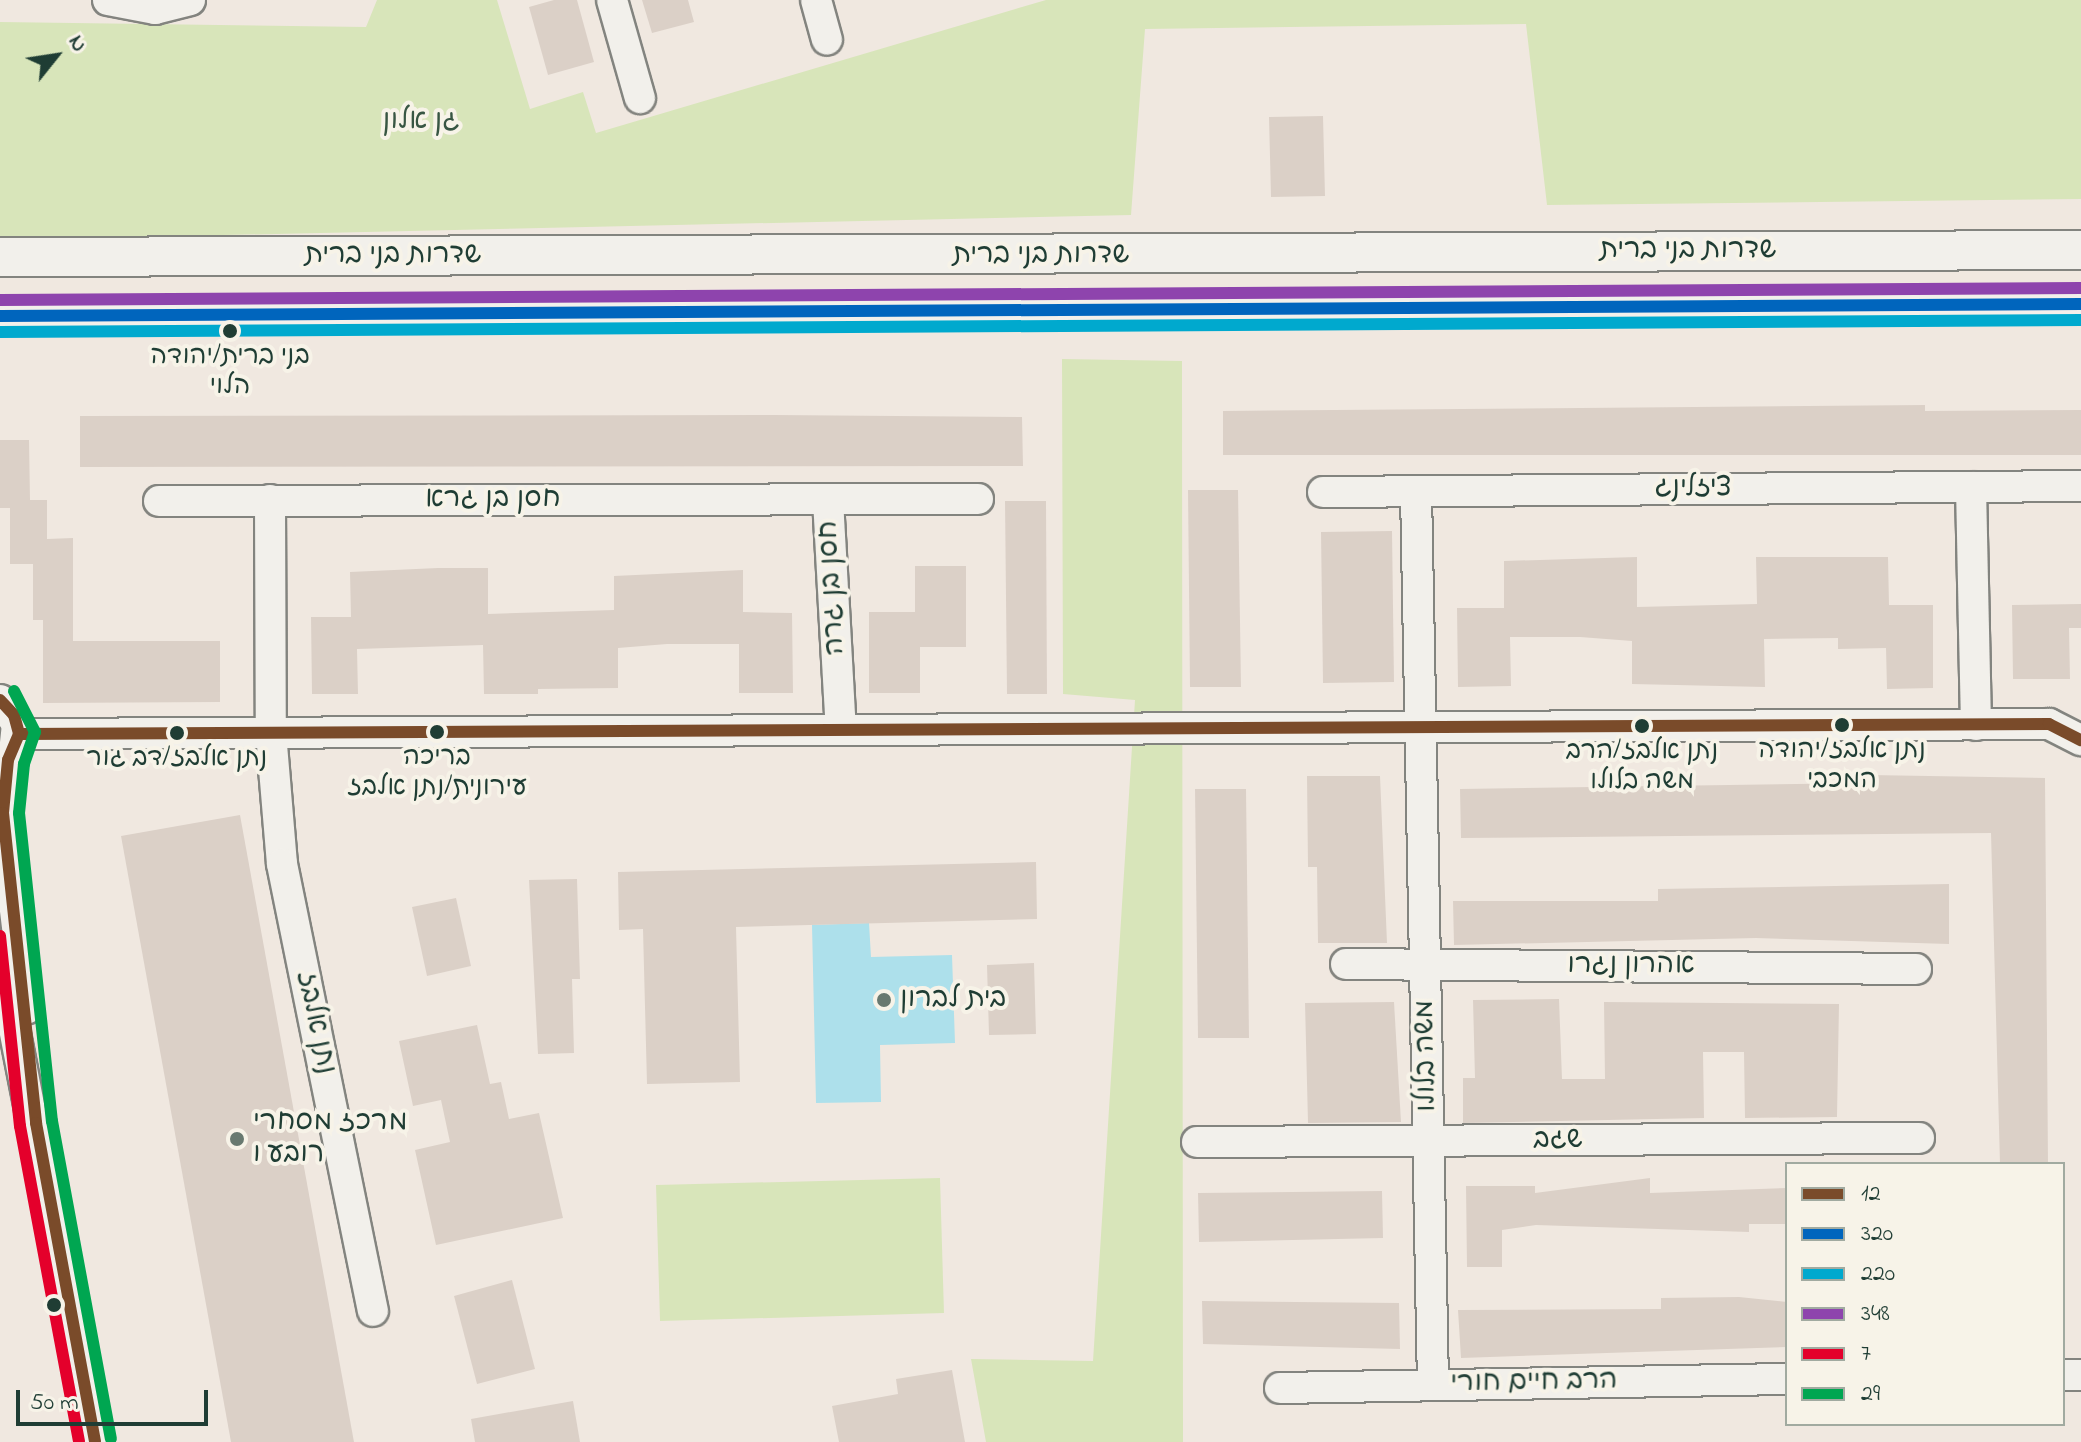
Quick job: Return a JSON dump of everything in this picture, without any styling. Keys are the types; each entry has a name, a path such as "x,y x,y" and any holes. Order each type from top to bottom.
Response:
{"main road":[{"name":"שדרות בני ברית","path":"0,257 2081,250"},
{"path":"4,320 2081,304"}],"street":[{"path":"108,0 155,9 190,0"},
{"path":"612,0 640,98"},
{"path":"816,0 827,40"},
{"name":"ציזלינג","path":"1323,492 2081,486"},
{"path":"1971,487 1976,725"},
{"path":"1416,491 1422,727"},
{"name":"חסן בן גרה","path":"841,730 828,500 978,499"},
{"name":"נתן אלבז","path":"270,500 271,733 282,864 373,1311"},
{"name":"חסן בן גרא","path":"159,501 828,500"},
{"path":"0,700 9,753 3,813 36,1123"},
{"path":"9,753 271,733 2049,724 2081,740"},
{"name":"משה בלולו","path":"1422,727 1433,1385"},
{"path":"0,957 36,1123 95,1442"},
{"name":"אהרון נגרו","path":"1346,964 1916,969"},
{"name":"שגב","path":"1197,1142 1919,1138"},
{"name":"הרב חיים חורי","path":"1280,1388 1785,1379"}],"green space":[{"name":"גן אלון","path":"377,0 497,0 530,109 583,92 596,133 1046,0 2081,0 2081,199 1547,205 1526,24 1145,29 1131,215 0,240 0,22 366,27"},
{"path":"1062,359 1182,361 1183,1442 986,1442 971,1359 1093,1361 1135,700 1063,694"},
{"path":"940,1178 944,1313 660,1321 656,1185"}],"water":[{"name":"בית לברון","path":"869,923 871,957 952,955 955,1043 880,1045 881,1102 816,1103 812,925"}],"building":[{"path":"554,0 577,0 594,62 548,75 529,7"},
{"path":"642,0 688,0 694,22 652,33"},
{"path":"1323,116 1325,196 1271,197 1269,117"},
{"path":"1925,405 1925,411 2081,410 2081,455 1223,455 1223,411"},
{"path":"80,416 1022,417 1023,466 80,467"},
{"path":"0,440 29,440 30,500 47,500 47,539 73,538 73,641 220,641 220,702 43,703 43,620 33,620 33,564 10,564 10,508 0,508"},
{"path":"1188,490 1238,490 1241,687 1190,687"},
{"path":"1005,501 1046,501 1047,694 1007,694"},
{"path":"1392,531 1394,682 1323,683 1321,532"},
{"path":"1637,557 1637,607 1757,604 1756,557 1888,557 1889,605 1933,605 1933,688 1887,689 1886,648 1838,649 1838,638 1764,639 1765,687 1632,684 1632,641 1580,637 1510,637 1511,686 1458,687 1457,608 1504,608 1504,561"},
{"path":"915,566 966,566 966,647 920,647 920,693 869,693 869,612 915,612"},
{"path":"488,568 488,614 614,610 614,576 743,570 743,612 792,613 793,693 739,693 739,644 667,644 618,648 618,688 538,689 538,694 484,694 483,645 357,649 358,694 312,694 311,617 351,617 350,572"},
{"path":"2081,604 2081,628 2069,628 2070,679 2013,679 2012,605"},
{"path":"1869,775 2045,778 2048,1162 2000,1162 1991,833 1461,838 1460,789 1869,783"},
{"path":"1307,776 1380,776 1387,943 1318,943 1317,867 1308,867"},
{"path":"1195,789 1246,789 1249,1038 1198,1038"},
{"name":"מרכז מסחרי רובע ו","path":"240,815 354,1442 231,1442 121,836"},
{"path":"1036,862 1037,919 736,927 740,1082 647,1084 643,929 619,930 618,872"},
{"path":"577,879 580,979 572,979 574,1053 538,1054 529,880"},
{"path":"1949,884 1949,944 1756,938 1454,945 1453,901 1658,901 1658,889"},
{"path":"456,898 471,966 427,976 412,907"},
{"path":"1034,963 1036,1034 989,1035 987,965"},
{"path":"1559,999 1562,1079 1605,1079 1604,1002 1839,1004 1837,1117 1745,1118 1744,1052 1703,1052 1704,1118 1463,1123 1463,1078 1475,1078 1473,1000"},
{"path":"1394,1002 1401,1122 1308,1123 1305,1003"},
{"path":"477,1025 490,1084 501,1082 509,1119 539,1113 563,1218 436,1245 415,1150 450,1142 441,1100 413,1106 399,1041"},
{"path":"1650,1178 1650,1193 1785,1188 1785,1224 1749,1224 1749,1232 1536,1225 1502,1230 1502,1267 1467,1267 1466,1186 1535,1186 1535,1193"},
{"path":"1382,1191 1383,1238 1199,1242 1198,1193"},
{"path":"512,1280 535,1369 477,1384 454,1296"},
{"path":"1739,1297 1785,1302 1785,1347 1461,1358 1458,1310 1661,1309 1661,1298"},
{"path":"1202,1301 1399,1303 1400,1349 1203,1344"},
{"path":"952,1370 965,1442 839,1442 832,1406 898,1394 896,1379"},
{"path":"573,1401 580,1442 475,1442 471,1419"}],"transit line":[{"name":"348","path":"0,300 2081,288"},
{"name":"320","path":"0,316 2081,304"},
{"name":"220","path":"0,332 2081,320"},
{"name":"29","path":"14,691 35,732 24,764 19,813 52,1121 111,1439"},
{"name":"12","path":"0,700 14,715 19,734 8,760 3,813 36,1123 95,1442"},
{"name":"12","path":"19,734 2049,724 2081,740"},
{"name":"7","path":"0,936 20,1126 79,1442"}],"place":[{"name":"בני ברית/יהודה הלוי","path":"230,331"},
{"name":"נתן אלבז/יהודה המכבי","path":"1842,725"},
{"name":"נתן אלבז/הרב משה בלולו","path":"1642,726"},
{"name":"בריכה עירונית/נתן אלבז","path":"437,732"},
{"name":"נתן אלבז/דב גור","path":"177,733"},
{"name":"בית לברון","path":"884,1000"},
{"name":"מרכז מסחרי רובע ו","path":"237,1139"}]}
